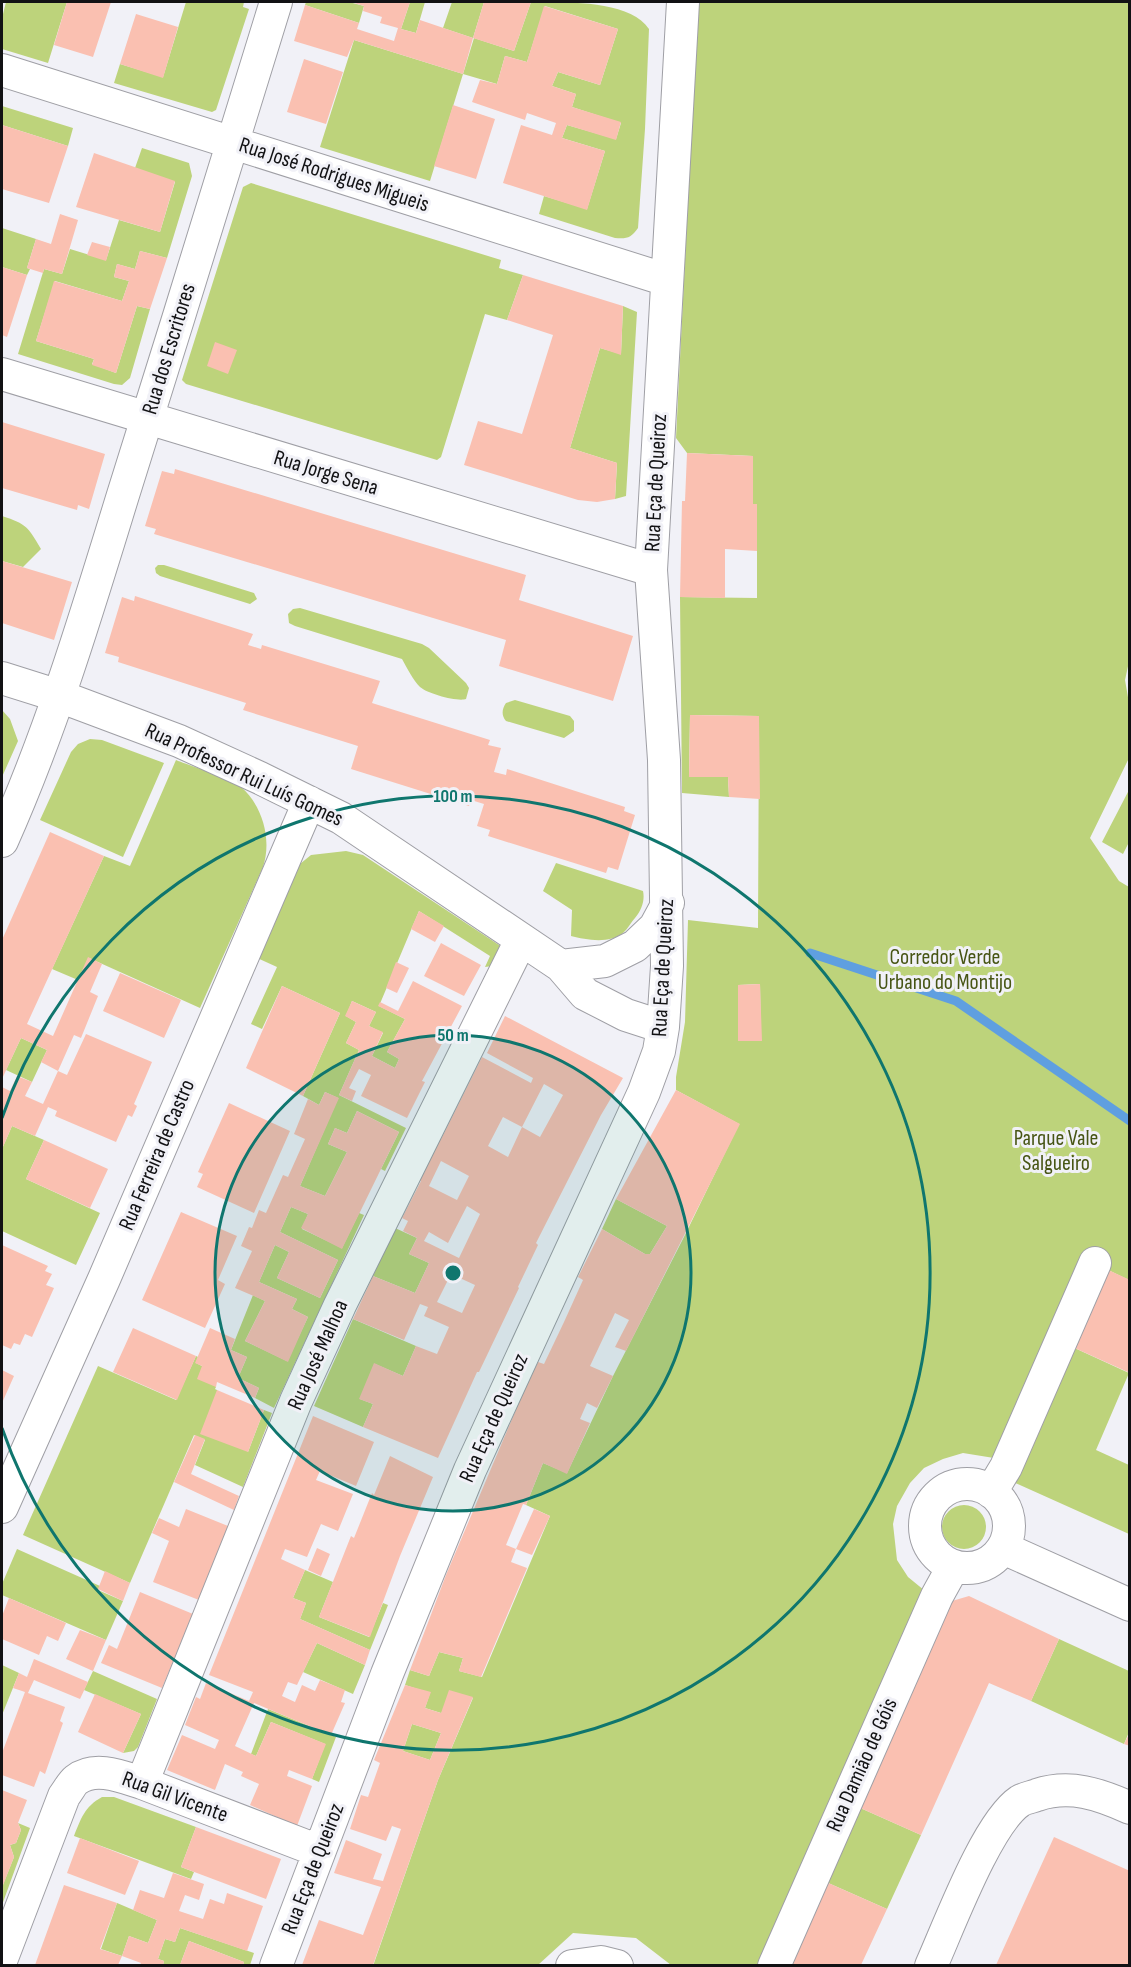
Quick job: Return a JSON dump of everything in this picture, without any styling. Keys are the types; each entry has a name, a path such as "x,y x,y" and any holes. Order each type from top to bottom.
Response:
{"street":[{"name":"Rua dos Escritores","path":"2,841 26,785 59,696 276,2"},
{"name":"Rua Eça de Queiroz","path":"276,1965 387,1674 470,1470 644,1092 659,1052 668,966 668,903 664,760 651,570 683,2"},
{"name":"Rua José Rodrigues Migueis","path":"2,70 667,280"},
{"name":"Rua Jorge Sena","path":"2,374 147,420 651,570"},
{"name":"Rua Professor Rui Luís Gomes","path":"2,678 59,696 179,741 341,818 561,966 585,994 626,1015 663,1027"},
{"name":"Rua Ferreira de Castro","path":"2,1507 104,1278 309,802"},
{"path":"561,966 605,961 635,946 655,927 668,903"},
{"name":"Rua José Malhoa","path":"142,1783 296,1401 345,1294 521,940"},
{"path":"991,1492 1006,1467 1095,1263"},
{"path":"960,1485 974,1485 991,1492 1005,1509 1009,1522 1008,1535 1003,1548 993,1559 981,1566 968,1569 954,1567 941,1560 931,1550 925,1530 928,1509 936,1497 960,1485"},
{"path":"1003,1548 1130,1605"},
{"name":"Rua Damião de Góis","path":"774,1965 937,1596 954,1567"},
{"name":"Rua Gil Vicente","path":"2,1958 64,1796 76,1780 93,1773 112,1774 142,1783 319,1851"},
{"path":"931,1965 982,1852 999,1823 1020,1801 1050,1791 1077,1790 1104,1796 1130,1808"},
{"path":"573,1965 601,1962 616,1965"}],"green space":[{"path":"6,2 67,2 48,63 2,49 2,18"},
{"path":"186,2 244,2 243,7 249,9 216,110 212,112 114,83 120,64 163,77"},
{"path":"306,2 349,2 364,6 359,23 305,5"},
{"path":"410,2 425,2 416,33 401,29"},
{"path":"452,2 484,2 473,38 443,28"},
{"path":"531,2 596,5 613,8 640,20 649,29 638,228 633,234 626,238 615,238 539,214 544,196 587,209 605,151 562,138 567,125 616,139 621,123 572,107 576,94 552,86 558,72 600,85 618,29 545,6 527,62 505,56 497,84 463,74 474,38 514,51"},
{"path":"698,2 1129,2 1130,657 1125,680 1129,703 1129,758 1090,838 1119,881 1129,887 1129,1280 1104,1268 994,1458 963,1453 924,1468 910,1483 897,1506 893,1524 897,1560 908,1577 930,1595 761,1965 671,1965 636,1938 573,1933 538,1965 373,1966 438,1780 473,1698 441,1713 425,1708 430,1693 405,1685 410,1670 429,1676 439,1652 463,1658 459,1671 482,1677 550,1516 526,1505 543,1463 567,1473 739,1124 676,1090 676,1077 685,1022 688,920 758,928 759,716 690,715 689,776 728,777 729,797 682,793 680,597 757,598 757,504 753,504 753,456 687,453 676,438","holes":["760,984 761,1041 738,1041 738,985"]},
{"path":"354,40 463,74 430,181 320,147"},
{"path":"2,106 73,128 68,146 2,125"},
{"path":"142,148 189,163 192,176 167,258 140,251 135,269 117,264 114,277 129,281 122,301 55,281 36,341 94,359 92,364 116,373 137,306 150,309 130,378 122,385 114,384 18,354 44,269 62,274 70,249 106,260 119,220 160,232 175,182 135,168"},
{"path":"251,183 501,260 499,268 523,275 507,320 485,314 441,457 437,460 186,384 182,380 243,187"},
{"path":"2,228 36,239 27,275 2,267"},
{"path":"623,306 637,312 626,496 615,499 617,463 570,448 600,348 621,354"},
{"path":"2,516 26,527 41,549 23,567 2,561"},
{"path":"158,565 254,593 257,599 250,604 160,576 156,573 155,568"},
{"path":"300,608 422,644 466,683 469,688 466,699 436,695 424,690 415,681 402,659 289,623 288,614 293,609"},
{"path":"515,700 570,716 574,721 574,731 564,738 506,721 503,714 506,703"},
{"path":"2,710 10,719 18,741 2,777"},
{"path":"90,739 102,740 164,763 123,857 40,820 71,752 78,744"},
{"path":"176,760 220,776 241,787 255,804 266,835 266,857 263,867 200,1008 89,958 78,980 52,969 104,856 130,866"},
{"path":"1129,790 1129,842 1123,854 1102,842"},
{"path":"346,851 363,855 502,947 492,966 485,967 490,956 419,911 379,1006 405,1019 387,1052 399,1059 395,1068 372,1056 383,1033 369,1026 376,1012 352,1001 346,1016 356,1022 346,1043 359,1050 339,1095 406,1128 385,1171 381,1169 399,1132 357,1111 347,1133 335,1128 328,1144 347,1152 325,1196 300,1186 338,1098 325,1092 319,1105 303,1096 340,1013 282,986 262,1029 251,1024 277,967 255,957 295,868 311,855"},
{"path":"556,863 643,891 644,898 641,908 625,931 612,939 605,940 571,936 572,910 543,891"},
{"path":"21,1038 47,1050 32,1082 6,1070"},
{"path":"12,1126 44,1140 26,1179 100,1213 76,1265 2,1231 2,1149"},
{"path":"616,1199 667,1226 650,1254 645,1254 602,1229"},
{"path":"291,1207 308,1214 302,1229 342,1248 359,1213 364,1215 274,1408 255,1398 259,1388 238,1378 247,1357 231,1350 253,1295 265,1301 245,1341 287,1361 308,1317 292,1309 297,1299 259,1282 275,1245 289,1252 277,1278 320,1298 338,1260 280,1232"},
{"path":"395,1228 417,1238 409,1254 429,1263 415,1293 373,1276"},
{"path":"353,1319 416,1346 403,1376 375,1364 360,1399 373,1404 363,1427 314,1406"},
{"path":"1068,1345 1129,1373 1096,1450 1129,1465 1129,1534 1011,1481"},
{"path":"196,1356 198,1357 196,1363 202,1366 216,1387 248,1452 264,1410 272,1413 243,1487 195,1465 205,1440 194,1435 130,1583 23,1535 98,1366 176,1400"},
{"path":"964,1505 973,1506 980,1511 985,1518 985,1536 980,1543 973,1548 964,1549 955,1548 948,1543 943,1536 942,1527 943,1518 948,1511 955,1506"},
{"path":"17,1549 100,1586 98,1590 123,1601 106,1640 2,1595 2,1584"},
{"path":"305,1570 333,1582 319,1617 369,1637 383,1603 388,1605 370,1650 300,1619 306,1603 293,1598"},
{"path":"1059,1639 1129,1671 1129,1732 1124,1744 1031,1701"},
{"path":"317,1643 365,1665 353,1694 303,1672"},
{"path":"2,1665 19,1673 2,1715"},
{"path":"93,1671 157,1699 138,1747 134,1751 123,1753 141,1714 84,1690"},
{"path":"268,1709 336,1737 319,1782 312,1779 325,1744 271,1722 256,1756 251,1754"},
{"path":"412,1724 441,1733 430,1760 403,1751"},
{"path":"102,1797 114,1797 196,1827 181,1867 194,1872 191,1879 74,1836 87,1809"},
{"path":"858,1807 921,1835 887,1909 826,1882"},
{"path":"18,1823 30,1828 2,1905 2,1887 14,1857 10,1845 16,1843 21,1830"},
{"path":"117,1903 157,1920 148,1943 129,1936 122,1956 101,1949"},
{"path":"180,1928 254,1953 250,1965 243,1965 244,1962 189,1941 180,1965 163,1965 164,1961 158,1959 165,1939 175,1942"}],"building":[{"path":"67,2 111,2 93,57 54,45"},
{"path":"351,2 410,2 401,29 416,33 420,20 473,38 463,74 354,40 347,57 294,41 305,5 359,23 357,29 394,41 398,28 380,23 382,17 363,11 364,6"},
{"path":"484,2 531,2 514,51 473,38"},
{"path":"544,6 618,29 600,85 558,72 552,86 576,94 572,107 621,122 616,140 567,125 562,138 605,151 587,210 503,183 521,125 552,135 556,123 527,113 525,120 472,102 480,80 497,84 505,56 527,62"},
{"path":"136,14 178,27 163,78 120,64"},
{"path":"304,59 343,72 326,124 287,112"},
{"path":"453,105 495,119 476,179 434,166"},
{"path":"2,125 68,146 49,203 2,189"},
{"path":"94,153 175,181 160,232 76,207"},
{"path":"60,214 78,220 62,274 44,269 43,273 27,268 36,239 51,244"},
{"path":"92,242 110,247 106,261 87,255"},
{"path":"140,251 167,258 150,309 137,306 116,373 92,365 94,359 36,341 54,281 122,301 129,281 114,277 117,264 135,269"},
{"path":"2,267 27,275 7,337 2,335"},
{"path":"523,275 623,306 621,355 600,348 570,448 617,463 615,499 597,502 578,500 464,465 478,421 522,434 553,335 507,320"},
{"path":"215,342 237,350 228,374 207,366"},
{"path":"2,422 105,454 89,509 78,505 77,510 2,488"},
{"path":"687,453 753,456 753,504 757,504 757,551 725,549 725,598 680,597 682,501 685,501"},
{"path":"175,469 526,575 519,600 633,636 613,701 499,666 506,640 154,534 156,529 145,526 162,471 174,474"},
{"path":"2,561 72,582 54,640 2,623"},
{"path":"135,596 253,634 248,645 261,649 262,645 380,681 372,703 490,740 488,745 501,748 494,772 506,775 507,769 625,807 624,811 635,815 618,870 608,867 606,873 488,836 490,830 477,826 484,804 471,800 469,806 351,769 358,746 243,710 246,703 118,662 119,657 105,653 122,597 134,601"},
{"path":"690,715 759,716 760,799 729,797 728,777 689,777"},
{"path":"50,832 104,856 27,1024 53,1036 88,957 102,964 90,992 98,996 81,1038 74,1035 58,1071 41,1062 47,1050 21,1038 2,1079 2,940"},
{"path":"419,911 444,926 435,942 411,929"},
{"path":"441,943 481,965 464,996 424,976"},
{"path":"396,962 409,968 397,993 386,988"},
{"path":"120,973 181,1000 164,1038 103,1011"},
{"path":"413,981 462,1006 422,1081 425,1082 407,1118 361,1096 371,1075 359,1069 349,1088 356,1091 352,1101 339,1095 359,1050 346,1043 356,1022 345,1016 352,1001 376,1012 369,1026 383,1032 372,1056 395,1068 399,1059 387,1052 405,1019 378,1006 380,1002 398,1011"},
{"path":"760,984 762,1041 738,1041 738,985"},
{"path":"282,986 340,1013 303,1096 246,1068"},
{"path":"505,1016 623,1078 601,1115 536,1243 538,1245 519,1288 438,1458 363,1427 373,1404 359,1399 374,1363 403,1376 416,1346 437,1354 449,1327 424,1316 428,1307 420,1304 404,1340 353,1319 373,1276 415,1293 429,1263 409,1254 417,1238 403,1231 408,1221 402,1218 421,1181 418,1180 438,1137 441,1139 482,1057 531,1083 533,1078 487,1053","holes":["544,1084 563,1095 540,1137 522,1127","503,1117 522,1127 508,1157 488,1146","441,1161 469,1176 457,1200 429,1186","467,1206 480,1214 459,1258 424,1241 429,1232 448,1243","451,1274 475,1285 462,1313 437,1302"]},
{"path":"86,1034 152,1062 134,1104 137,1106 132,1117 128,1115 116,1142 55,1116 57,1111 48,1107 35,1136 12,1126 2,1149 2,1087 10,1091 17,1076 32,1082 25,1096 43,1104 58,1071 67,1075"},
{"path":"676,1090 740,1124 626,1351 615,1347 629,1320 615,1313 590,1366 613,1376 597,1408 587,1403 580,1419 590,1423 567,1474 543,1463 526,1505 523,1504 506,1545 516,1549 511,1562 527,1568 481,1677 459,1671 463,1658 439,1652 429,1676 410,1670 446,1575 520,1400 538,1362 544,1364 583,1280 578,1277 602,1229 645,1254 650,1254 667,1226 616,1199"},
{"path":"325,1092 339,1098 300,1186 325,1196 347,1152 328,1144 335,1128 347,1133 357,1111 399,1132 342,1249 301,1228 308,1214 291,1207 280,1232 338,1260 320,1298 277,1278 289,1252 275,1245 259,1282 297,1299 292,1309 308,1317 288,1362 245,1341 265,1301 235,1288 252,1251 241,1246 249,1227 252,1228 259,1210 266,1213 283,1175 288,1177 305,1139 294,1134 308,1099 319,1105"},
{"path":"229,1103 290,1131 254,1213 197,1187 203,1174 198,1172"},
{"path":"44,1140 108,1169 90,1208 26,1179"},
{"path":"181,1212 237,1236 218,1280 225,1284 205,1328 142,1300"},
{"path":"2,1245 48,1266 45,1271 52,1274 46,1285 54,1288 32,1337 25,1334 20,1345 14,1343 11,1349 2,1345"},
{"path":"1104,1268 1130,1280 1130,1373 1068,1345"},
{"path":"133,1328 196,1356 177,1400 113,1372"},
{"path":"210,1328 235,1339 231,1350 247,1357 238,1378 259,1388 255,1398 217,1382 216,1387 197,1379 202,1366 195,1363"},
{"path":"2,1370 14,1376 2,1403"},
{"path":"217,1390 264,1410 248,1452 200,1434"},
{"path":"313,1416 374,1442 356,1486 320,1471 316,1480 353,1494 338,1531 321,1524 307,1557 285,1549 281,1559 305,1570 293,1598 306,1603 300,1619 370,1650 365,1665 317,1643 297,1685 288,1682 282,1696 295,1702 302,1685 315,1691 320,1680 345,1690 341,1702 345,1703 331,1735 254,1703 235,1746 256,1756 271,1722 326,1744 312,1779 289,1770 287,1776 312,1786 297,1826 250,1805 259,1784 241,1776 243,1772 225,1764 215,1790 167,1770 182,1735 215,1749 219,1740 185,1725 196,1697 200,1699 206,1683 249,1701 253,1692 209,1675"},
{"path":"195,1435 205,1439 191,1474 239,1496 234,1510 174,1482"},
{"path":"390,1456 433,1477 370,1637 319,1617 351,1536 354,1538"},
{"path":"186,1509 228,1526 199,1600 153,1582 169,1541 152,1533 159,1518 179,1527"},
{"path":"534,1509 550,1516 532,1555 516,1549"},
{"path":"317,1548 330,1554 321,1576 308,1570"},
{"path":"105,1571 130,1583 123,1601 98,1589"},
{"path":"140,1592 193,1614 162,1688 101,1663 109,1645 117,1649"},
{"path":"969,1596 1059,1639 1031,1701 989,1683 921,1835 858,1807 952,1601"},
{"path":"9,1598 66,1623 58,1641 47,1636 39,1655 2,1639 2,1616"},
{"path":"80,1630 106,1640 93,1671 66,1659"},
{"path":"34,1659 88,1682 80,1699 34,1680 28,1693 65,1707 60,1721 63,1723 45,1774 40,1771 34,1787 2,1775 2,1753 25,1692 13,1688 19,1673 27,1677"},
{"path":"405,1685 431,1692 425,1708 441,1713 449,1690 473,1697 438,1780 373,1965 302,1965 319,1920 363,1935 381,1887 334,1873 346,1840 382,1854 373,1879 383,1881 401,1829 392,1826 386,1841 350,1829 361,1795 368,1797 380,1763 374,1760","holes":["412,1724 441,1733 430,1760 403,1751"]},
{"path":"95,1694 141,1714 123,1753 78,1732"},
{"path":"1130,1732 1130,1746 1124,1744"},
{"path":"2,1790 27,1800 18,1823 21,1830 16,1843 10,1845 14,1857 2,1888"},
{"path":"196,1827 281,1859 266,1899 181,1867"},
{"path":"1054,1837 1130,1871 1130,1965 996,1965"},
{"path":"80,1838 139,1861 125,1895 67,1873"},
{"path":"173,1873 204,1884 199,1900 185,1895 179,1911 203,1919 210,1899 224,1904 227,1893 263,1906 247,1951 180,1928 175,1942 165,1939 158,1959 164,1961 163,1965 140,1965 141,1963 122,1956 129,1936 148,1943 157,1920 133,1910 140,1890 164,1898"},
{"path":"826,1882 887,1909 861,1965 788,1965"},
{"path":"64,1885 117,1903 100,1949 122,1956 118,1965 35,1965"},
{"path":"189,1941 244,1962 243,1965 180,1965"}],"waterway":[{"path":"810,953 956,1001 1130,1121"}],"park label":[{"name":"Corredor Verde Urbano do Montijo","path":"945,970"},
{"name":"Parque Vale Salgueiro","path":"1056,1150"}]}
